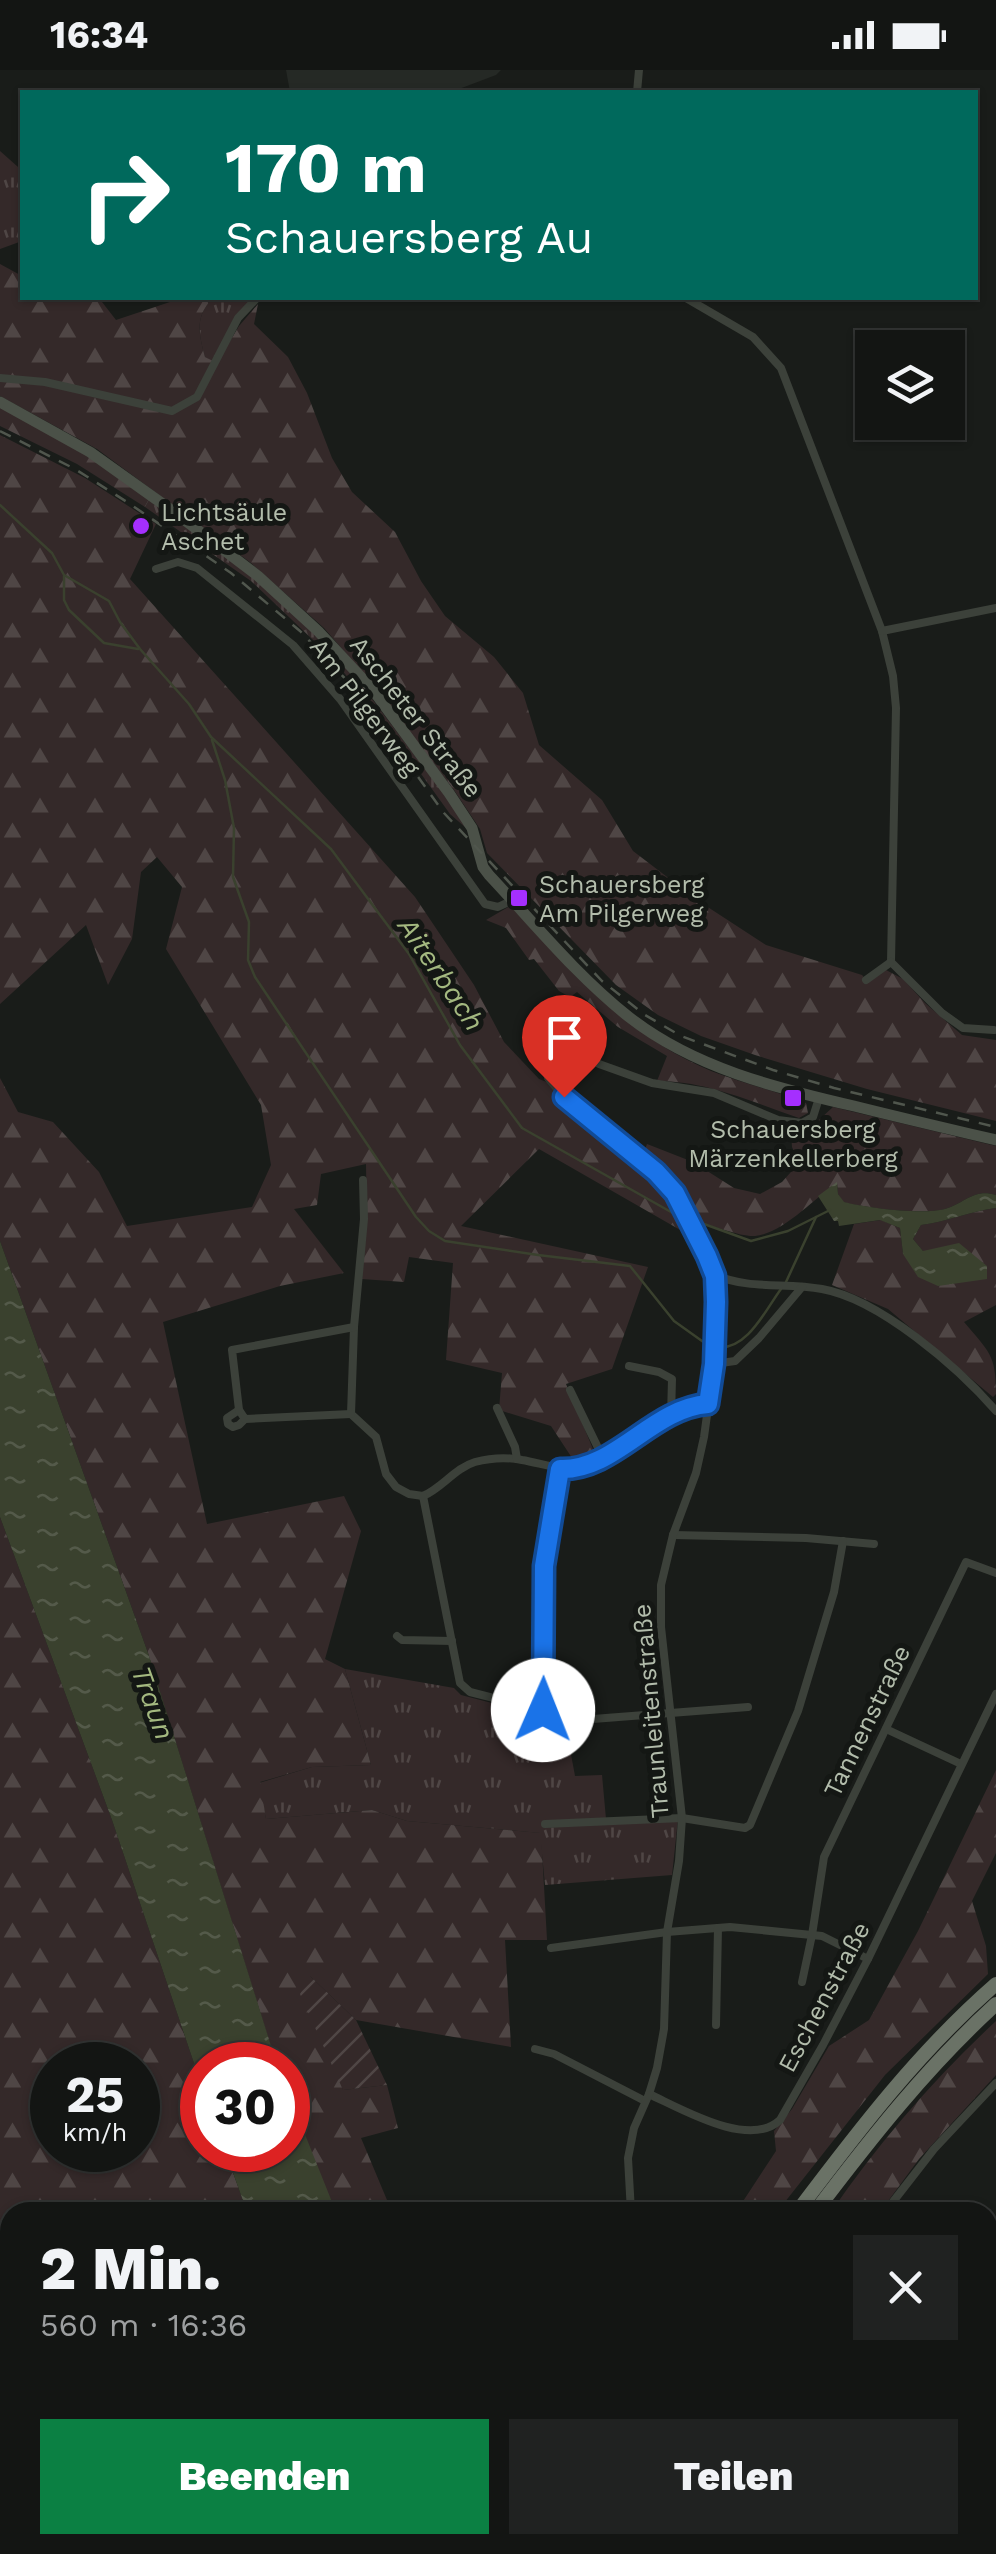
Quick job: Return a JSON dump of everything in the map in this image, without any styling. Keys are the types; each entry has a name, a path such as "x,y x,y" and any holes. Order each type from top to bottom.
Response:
{"highway":[{"path":"805,2202 881,2102 938,2038 996,1984"},
{"path":"823,2202 911,2090 996,2004"}],"main road":[{"name":"Ascheter Straße","path":"0,402 90,452 174,512 258,576 318,630 373,690 449,792 472,828 484,867 604,996 654,1034 719,1068 819,1098 996,1140"}],"street":[{"path":"0,378 45,382 172,411 197,397 238,318 255,300"},
{"path":"689,300 753,338 781,368 882,632 896,708 891,959 942,1014 963,1028 994,1030"},
{"name":"Am Pilgerweg","path":"156,568 178,562 197,568 293,645 340,699 485,904 498,907 513,900"},
{"path":"882,632 996,608"},
{"path":"866,980 891,959"},
{"name":"Traunleitenstraße","path":"630,2202 628,2158 634,2128 657,2068 664,2028 667,1932 682,1818 660,1604 665,1565 696,1473 708,1404 714,1360 715,1276 675,1193 656,1172 564,1097 548,1078 545,1056 550,1046 559,1045 652,1083 714,1093 791,1123 813,1117 819,1098"},
{"path":"351,1414 363,1180"},
{"path":"715,1276 733,1283 820,1288 867,1304 945,1362 996,1411"},
{"path":"714,1360 735,1361 759,1338 797,1286"},
{"path":"354,1327 232,1350 242,1415 351,1414 376,1437 386,1474 410,1494 423,1496 470,1464 501,1458 560,1469 581,1467 671,1416 708,1404"},
{"path":"628,1366 659,1372 672,1379 671,1416"},
{"path":"570,1390 602,1458"},
{"path":"497,1408 517,1459"},
{"path":"543,1710 544,1566 560,1469"},
{"path":"423,1496 460,1682 470,1692 580,1720 748,1707"},
{"path":"673,1536 874,1544"},
{"path":"545,1824 682,1818 745,1828 750,1825 798,1711 834,1592 844,1542"},
{"name":"Tannenstraße","path":"802,1982 824,1858 966,1562 996,1574"},
{"path":"396,1636 402,1640 452,1641"},
{"name":"Eschenstraße","path":"647,2098 740,2131 772,2127 788,2107 868,1959 996,1694"},
{"path":"886,1728 962,1764"},
{"path":"716,2025 718,1928"},
{"path":"551,1948 718,1928 822,1936 868,1959"},
{"path":"535,2049 554,2054 647,2098"},
{"path":"892,2202 934,2149 996,2083"}],"shaded area":[{"path":"286,70 501,70 453,90 290,90"}],"green space":[{"path":"0,151 20,172 20,242 0,249"},
{"path":"0,264 20,275 20,300 99,300 116,320 176,300 211,300 203,312 200,333 205,357 217,363 239,326 258,304 254,324 288,357 307,393 332,458 352,492 395,532 445,616 494,657 523,693 539,745 602,800 633,851 766,945 862,975 868,982 886,970 903,979 962,1035 996,1040 996,1121 867,1089 701,1036 658,1015 616,985 487,853 480,829 454,790 376,688 324,628 251,563 97,449 0,396"},
{"path":"211,300 251,300 213,362 205,357 201,341 200,326"},
{"path":"0,406 76,447 149,500 145,507 77,464 0,426"},
{"path":"0,435 85,478 156,524 130,579 415,897 474,985 504,1042 539,1079 549,1083 641,1161 647,1144 693,1162 734,1188 760,1194 782,1182 799,1163 792,1147 791,1130 807,1131 833,1107 996,1146 996,1195 975,1195 935,1211 894,1210 843,1202 837,1183 788,1222 755,1236 699,1222 682,1231 539,1149 461,1226 648,1267 612,1369 566,1384 595,1454 576,1464 551,1426 499,1410 502,1373 446,1360 453,1263 409,1257 404,1282 362,1279 366,1164 321,1174 317,1205 294,1209 344,1273 280,1286 163,1322 207,1524 344,1496 361,1531 325,1659 345,1669 371,1765 312,1767 260,1782 266,1819 372,1810 407,1821 541,1833 547,1940 505,1940 511,2047 356,2020 310,1976 343,2090 387,2085 398,2128 361,2138 388,2202 332,2202 310,2153 310,2042 270,2042 148,1653 0,1241 0,1078 18,1112 53,1122 99,1172 127,1226 252,1207 271,1165 261,1105 166,949 182,887 157,857 141,872 132,939 108,985 86,925 0,1004"},
{"path":"149,500 262,584 313,633 363,687 466,828 450,814 333,659 251,581 145,507"},
{"path":"510,906 602,1000 652,1039 711,1071 806,1103 808,1113 799,1118 712,1088 657,1081 667,1056 618,1027 577,992 570,997 559,991 534,959 529,960 506,928 486,920"},
{"path":"996,1208 996,1305 964,1322 992,1362 996,1394 993,1397 888,1309 832,1285 854,1224 881,1220 900,1228 903,1254 923,1251 913,1239 921,1225"},
{"path":"0,1517 112,1820 187,2042 180,2042 180,2172 233,2172 243,2202 0,2202"},
{"path":"345,1669 454,1688 461,1695 565,1722 575,1776 602,1775 606,1819 678,1819 672,1875 545,1885 540,1833 407,1821 372,1810 266,1819 259,1783 312,1767 371,1765"},
{"path":"996,1770 996,1853 972,1901 986,1946 988,1974 885,2075 785,2202 743,2202 776,2151 774,2131 792,2109 829,2046 869,2020 918,1931"},
{"path":"309,1975 356,2020 387,2085 343,2090 300,1994"},
{"path":"996,2021 996,2075 919,2159 887,2202 838,2202 908,2112"}],"water":[{"path":"837,1182 838,1194 844,1202 894,1210 935,1211 975,1195 996,1195 996,1208 921,1225 913,1239 923,1251 959,1243 987,1266 987,1279 938,1286 918,1277 903,1254 900,1228 880,1220 839,1226 818,1196"},
{"name":"Traun","path":"0,1241 148,1653 270,2042 187,2042 112,1820 0,1517"},
{"path":"310,2147 332,2202 243,2202 233,2172 310,2172"}],"waterway":[{"name":"Aiterbach","path":"0,505 52,553 64,575 109,601 140,649 189,704 211,737 331,849 409,954 460,1045 522,1128 681,1216"},
{"name":"Aiterbach","path":"64,576 64,600 69,610 104,643 138,649"},
{"path":"212,740 234,828 233,877 249,922 248,960 255,977 416,1217 445,1241 630,1266 674,1321 709,1346"},
{"name":"Aiterbach","path":"693,1220 751,1241 788,1231 830,1210"},
{"path":"786,1282 816,1217"},
{"path":"717,1347 746,1336 781,1289"}],"railway":[{"path":"0,431 75,469 127,502 231,573 300,631 354,688 444,813 602,981 645,1015 681,1036 773,1070 996,1127"}],"place":[{"name":"Lichtsäule Aschet","path":"141,526"},
{"name":"Schauersberg Am Pilgerweg","path":"519,898"},
{"name":"Schauersberg Märzenkellerberg","path":"793,1098"}],"route":[{"path":"543,1710 544,1566 560,1469 590,1464 656,1423 708,1404 715,1340 715,1276 684,1207 656,1172 564,1097"}]}
